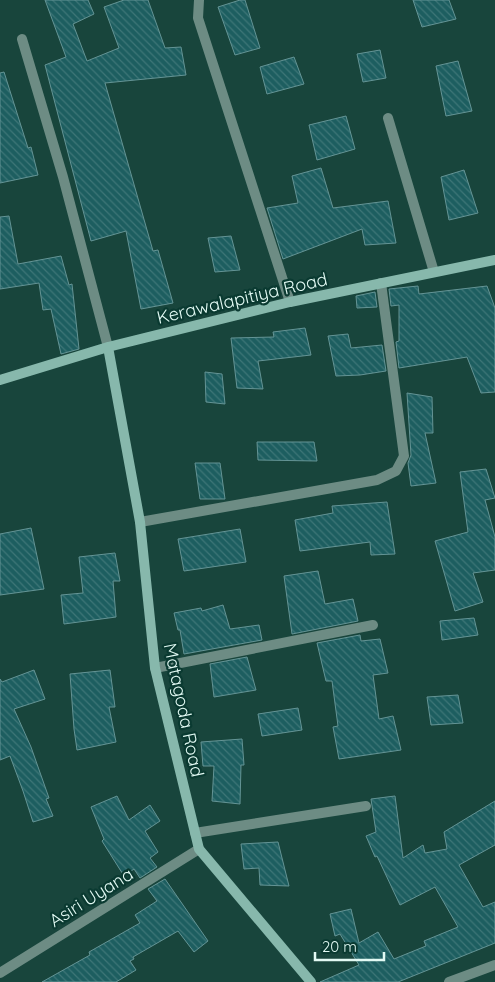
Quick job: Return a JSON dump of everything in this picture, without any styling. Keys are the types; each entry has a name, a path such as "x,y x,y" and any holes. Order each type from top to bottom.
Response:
{"street":[{"path":"199,0 198,18 290,302"},
{"path":"22,39 63,177 108,347"},
{"path":"388,118 434,272"},
{"name":"Kerawalapitiya Road","path":"0,380 108,347 290,302 495,260"},
{"path":"140,522 377,480 396,472 404,456 381,283"},
{"name":"Matagoda Road","path":"108,347 140,522 155,668 200,849 311,982"},
{"path":"155,668 373,625"},
{"path":"195,833 366,806"},
{"name":"Asiri Uyana","path":"0,973 200,849"},
{"path":"449,982 495,965"}],"building":[{"path":"45,0 88,0 94,14 73,24 87,61 119,48 104,7 124,0 148,0 165,48 181,47 186,75 105,83 153,251 158,250 173,303 141,309 126,231 91,241 45,65 66,57"},
{"path":"245,0 260,48 235,55 218,7"},
{"path":"413,0 449,0 456,19 422,27"},
{"path":"380,50 386,78 363,82 357,54"},
{"path":"294,57 304,84 267,94 260,67"},
{"path":"458,61 472,111 446,116 436,66"},
{"path":"4,72 28,148 31,147 38,175 0,183 0,73"},
{"path":"346,116 355,149 317,160 309,125"},
{"path":"321,168 333,208 388,201 396,243 365,245 362,229 283,259 267,208 298,203 292,176"},
{"path":"464,170 478,213 449,220 441,177"},
{"path":"9,216 18,264 61,256 69,285 72,284 79,349 61,354 51,309 43,310 39,283 0,289 0,217"},
{"path":"231,236 240,270 215,272 208,238"},
{"path":"418,286 419,294 487,286 495,308 495,392 481,393 467,357 399,368 396,342 399,341 399,305 391,306 389,289"},
{"path":"375,292 377,307 357,308 356,296"},
{"path":"305,328 311,355 258,361 263,389 237,388 231,338 274,337 273,332"},
{"path":"348,334 351,348 382,345 386,371 336,376 328,336"},
{"path":"205,372 222,374 225,404 206,402"},
{"path":"407,393 432,397 433,433 425,433 436,483 411,486 408,463 411,455"},
{"path":"257,442 314,442 317,461 258,460"},
{"path":"195,463 220,463 225,499 200,499"},
{"path":"486,469 495,498 485,500 495,537 495,570 473,573 483,602 455,611 435,541 468,532 460,472"},
{"path":"387,502 395,554 371,555 370,542 300,551 295,520 333,513 332,506"},
{"path":"31,528 44,589 0,595 0,534"},
{"path":"240,529 246,562 184,571 178,539"},
{"path":"115,553 120,581 113,581 116,617 64,624 61,595 83,593 79,557"},
{"path":"318,571 325,604 353,599 358,621 292,634 284,576"},
{"path":"223,605 230,629 259,625 262,640 184,654 180,630 178,630 174,613 201,608 202,611"},
{"path":"474,618 478,635 442,640 440,621"},
{"path":"360,635 361,641 380,639 388,673 373,675 379,719 393,716 401,750 339,759 333,727 338,726 332,681 326,681 317,643"},
{"path":"247,657 256,690 214,697 210,664"},
{"path":"34,670 45,699 14,709 31,747 49,798 46,799 53,816 33,822 10,756 0,760 0,679 2,682"},
{"path":"110,670 115,707 109,707 116,742 77,750 70,674"},
{"path":"458,695 463,723 431,725 427,697"},
{"path":"298,708 302,730 262,736 258,714"},
{"path":"242,739 244,765 241,765 240,804 212,801 214,766 203,766 201,742"},
{"path":"117,796 129,820 150,805 160,821 145,831 158,852 150,858 157,867 140,878 134,869 124,876 102,841 104,839 91,807"},
{"path":"395,796 403,858 423,845 425,853 447,849 444,832 495,801 495,845 459,865 483,907 495,902 495,943 398,982 320,982 359,965 340,934 335,936 330,914 351,909 359,943 378,932 394,959 426,946 424,941 458,927 435,887 400,905 377,856 375,857 366,836 376,832 371,799"},
{"path":"278,842 289,886 260,885 259,868 244,869 241,844"},
{"path":"165,879 208,941 194,952 178,931 133,957 134,959 130,961 136,970 116,982 42,982 90,955 89,952 140,923 135,915 157,901 148,889"}]}
